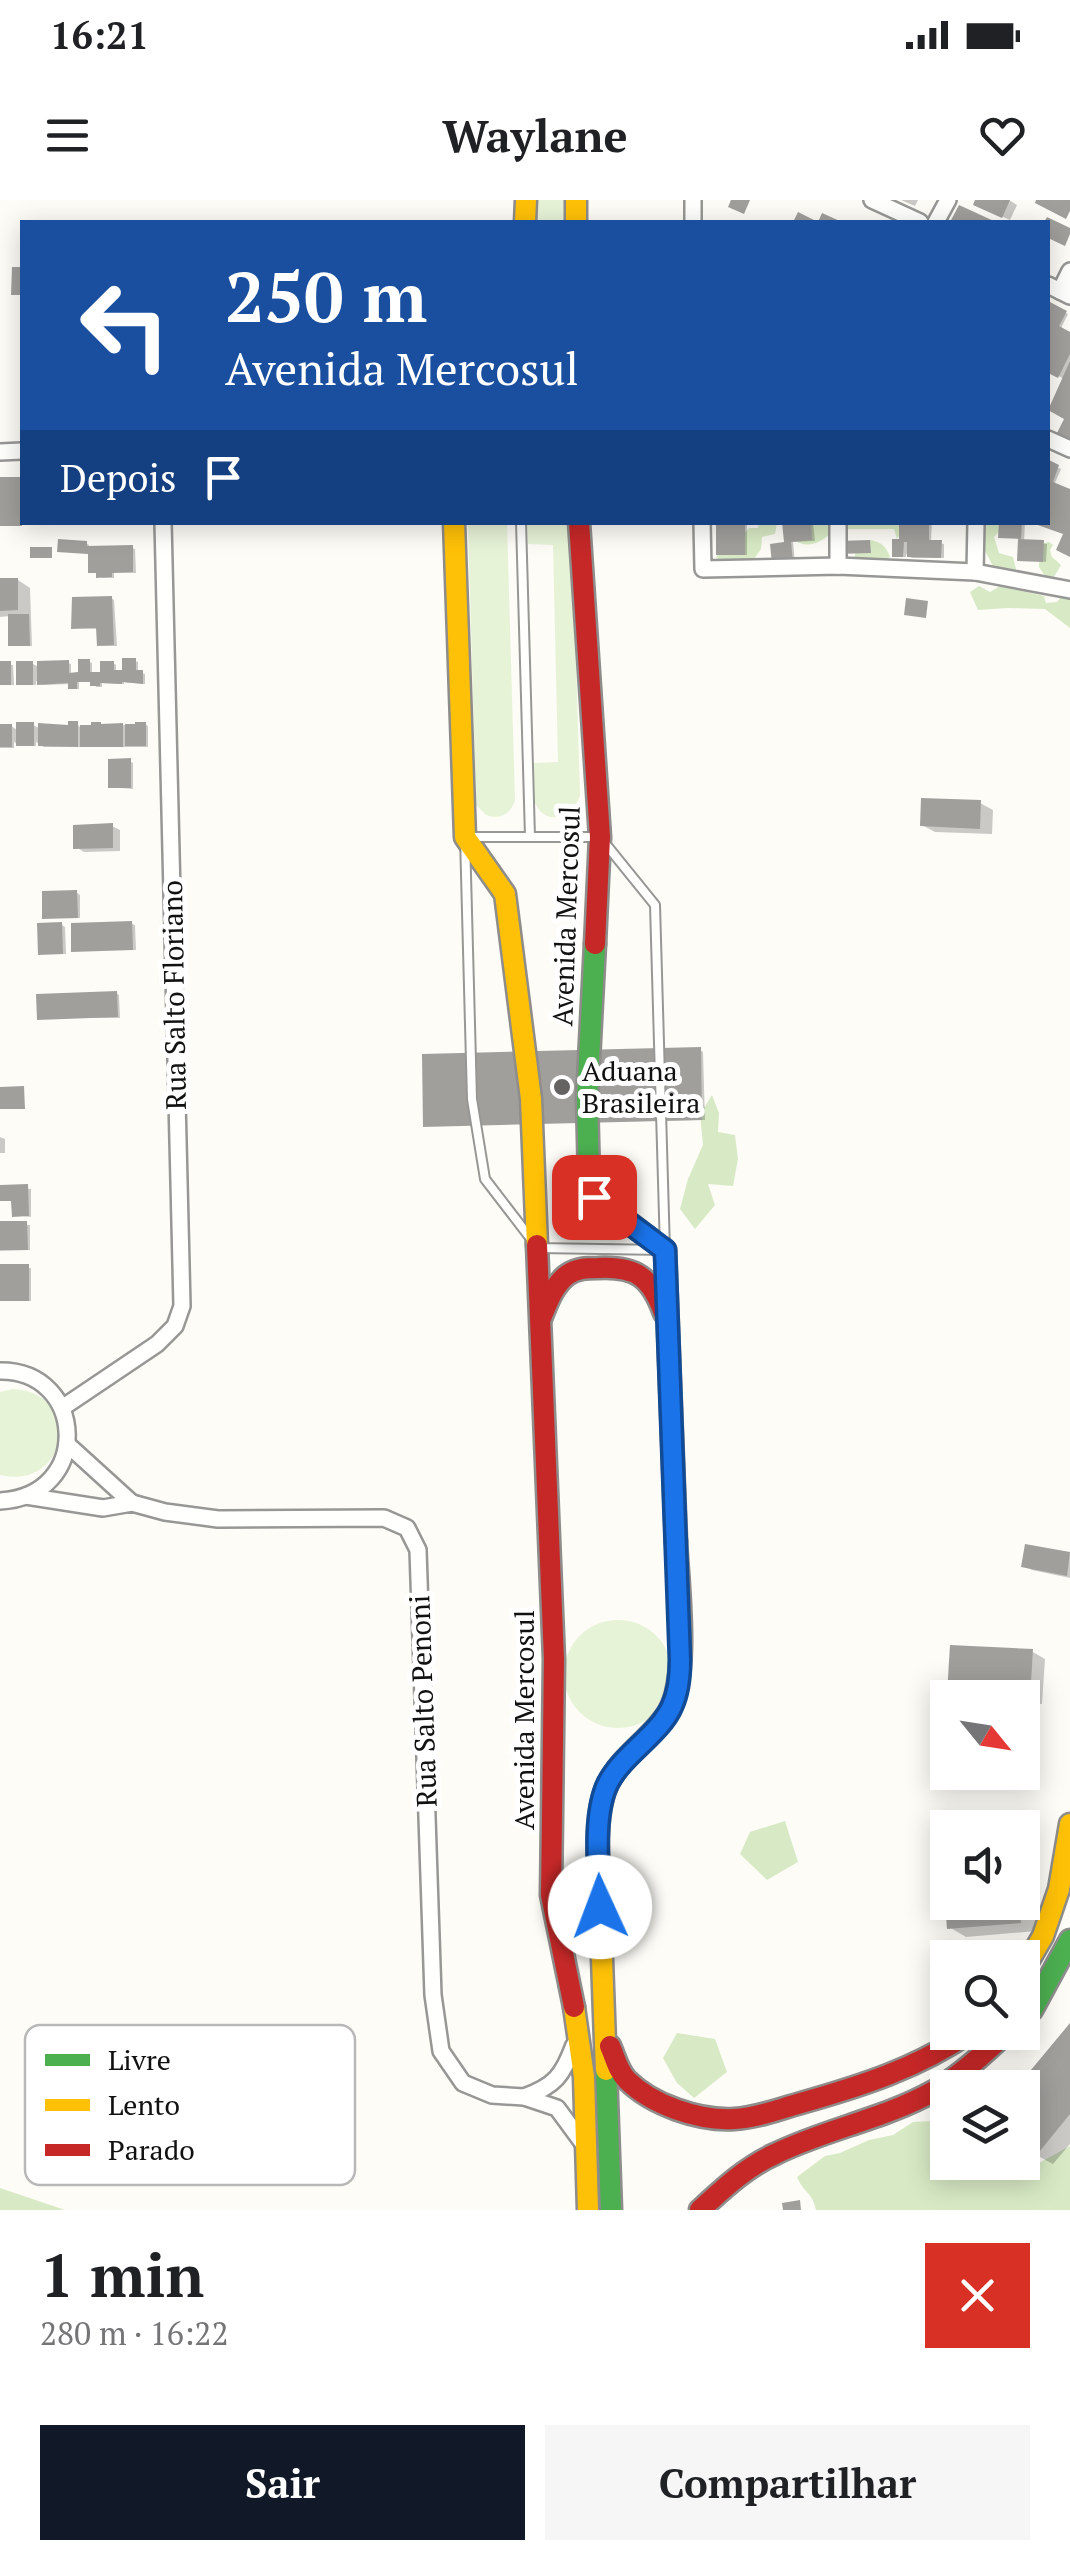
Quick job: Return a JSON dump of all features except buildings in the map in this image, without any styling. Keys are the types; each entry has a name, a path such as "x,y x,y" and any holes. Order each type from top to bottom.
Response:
{"main road":[{"path":"454,525 466,837"},
{"name":"Avenida Mercosul","path":"578,525 600,837 587,1099 589,1178 594,1197 665,1250"},
{"name":"Avenida Mercosul","path":"466,837 506,894 531,1099 554,1658 552,1895 584,2077 588,2210"},
{"path":"611,2210 600,1814 606,1786 622,1762 671,1709 679,1684 665,1250"},
{"path":"540,1320 552,1290 574,1271 622,1267 644,1277 658,1292 668,1324"},
{"path":"1040,1941 1060,1889 1070,1824"},
{"path":"1040,1995 1070,1940"},
{"path":"604,2032 625,2078 658,2101 695,2114 728,2119 764,2114 869,2085 925,2062 943,2050"},
{"path":"700,2210 736,2177 774,2154 874,2118 934,2090 988,2050"}],"street":[{"path":"872,200 916,220"},
{"path":"1059,291 1070,271"},
{"name":"Rua Salto Floriano","path":"62,1408 157,1344 176,1326 182,1306 163,525"},
{"path":"702,525 704,569 838,566 975,572 1070,590"},
{"path":"838,525 838,566"},
{"path":"975,572 976,525"},
{"path":"0,1371 33,1378 50,1390 62,1408 67,1426 67,1444 53,1478 36,1492 0,1502"},
{"name":"Rua Salto Penoni","path":"67,1444 132,1503"},
{"name":"Rua Salto Penoni","path":"26,1496 103,1508 132,1503 218,1519 384,1518 407,1528 418,1550 433,1995 441,2051 463,2083 492,2095 524,2097 557,2108 586,2149"},
{"path":"524,2097 544,2090 559,2078 578,2032"}],"lane":[{"path":"521,525 530,837"},
{"path":"466,837 530,837 600,837 655,905 665,1250 538,1248 486,1179 472,1099 466,837"}],"green space":[{"path":"535,200 567,200 567,220 535,220"},
{"path":"468,525 507,525 515,800 508,812 496,817 486,815 476,805"},
{"path":"527,525 572,525 580,795 573,808 554,817 541,812 533,795 533,763 558,762 553,545 528,544"},
{"path":"777,525 775,534 762,537 761,549 750,565 721,562 716,557 749,528"},
{"path":"806,525 833,525 833,532 819,542 794,540"},
{"path":"844,525 903,525 897,539 894,529 845,529"},
{"path":"980,525 1000,525 1001,530 994,537 999,553 1013,557 1017,573 995,570 982,545 984,531"},
{"path":"871,540 883,546 890,557 882,564 854,559 858,543"},
{"path":"1040,544 1053,545 1052,557 1061,565 1054,577 1045,576 1039,567"},
{"path":"979,586 990,592 1000,586 1044,596 1046,603 1070,596 1070,628 1045,609 978,610 970,592"},
{"path":"712,1095 719,1113 718,1132 735,1135 738,1159 733,1186 708,1184 715,1205 695,1229 680,1209 703,1145 700,1114"},
{"path":"13,1389 35,1394 50,1406 58,1422 59,1439 53,1456 41,1469 23,1476 0,1475 0,1392"},
{"path":"618,1620 648,1629 656,1636 663,1644 672,1674 663,1704 656,1712 648,1719 618,1728 588,1719 580,1712 573,1704 564,1674 573,1644 580,1636 588,1629"},
{"path":"785,1821 798,1862 767,1880 740,1854 750,1832"},
{"path":"677,2033 715,2039 727,2072 694,2098 677,2083 663,2058"},
{"path":"930,2121 930,2180 1040,2180 1040,2162 1070,2146 1070,2210 816,2210 797,2177 825,2156 893,2135 913,2122"},
{"path":"0,2188 65,2210 0,2210"}],"traffic: fast":[{"path":"595,944 587,1099 589,1179 595,1197 665,1250 676,1541"},
{"path":"1040,1995 1070,1940"},
{"path":"606,2070 611,2210"}],"traffic: slow":[{"path":"525,220 526,200"},
{"path":"576,200 576,220"},
{"path":"454,525 465,837 505,894 531,1099 537,1245"},
{"path":"606,2070 600,1810 614,1773 660,1724 675,1697 681,1655 676,1541"},
{"path":"1040,1941 1059,1889 1070,1824"},
{"path":"574,2007 584,2077 588,2210"}],"traffic: jam":[{"path":"579,525 600,837 595,944"},
{"path":"537,1245 554,1659 551,1895 574,2007"},
{"path":"542,1316 562,1279 590,1268 623,1269 640,1276 654,1290 664,1313"},
{"path":"610,2046 624,2076 649,2097 691,2114 720,2119 768,2113 867,2083 941,2050"},
{"path":"700,2210 764,2159 934,2091 987,2050"}],"place":[{"name":"Aduana Brasileira","path":"562,1087"}],"route":[{"path":"594,1197 665,1250 680,1660 679,1684 671,1709 622,1762 606,1786 600,1814 600,1907"}]}
